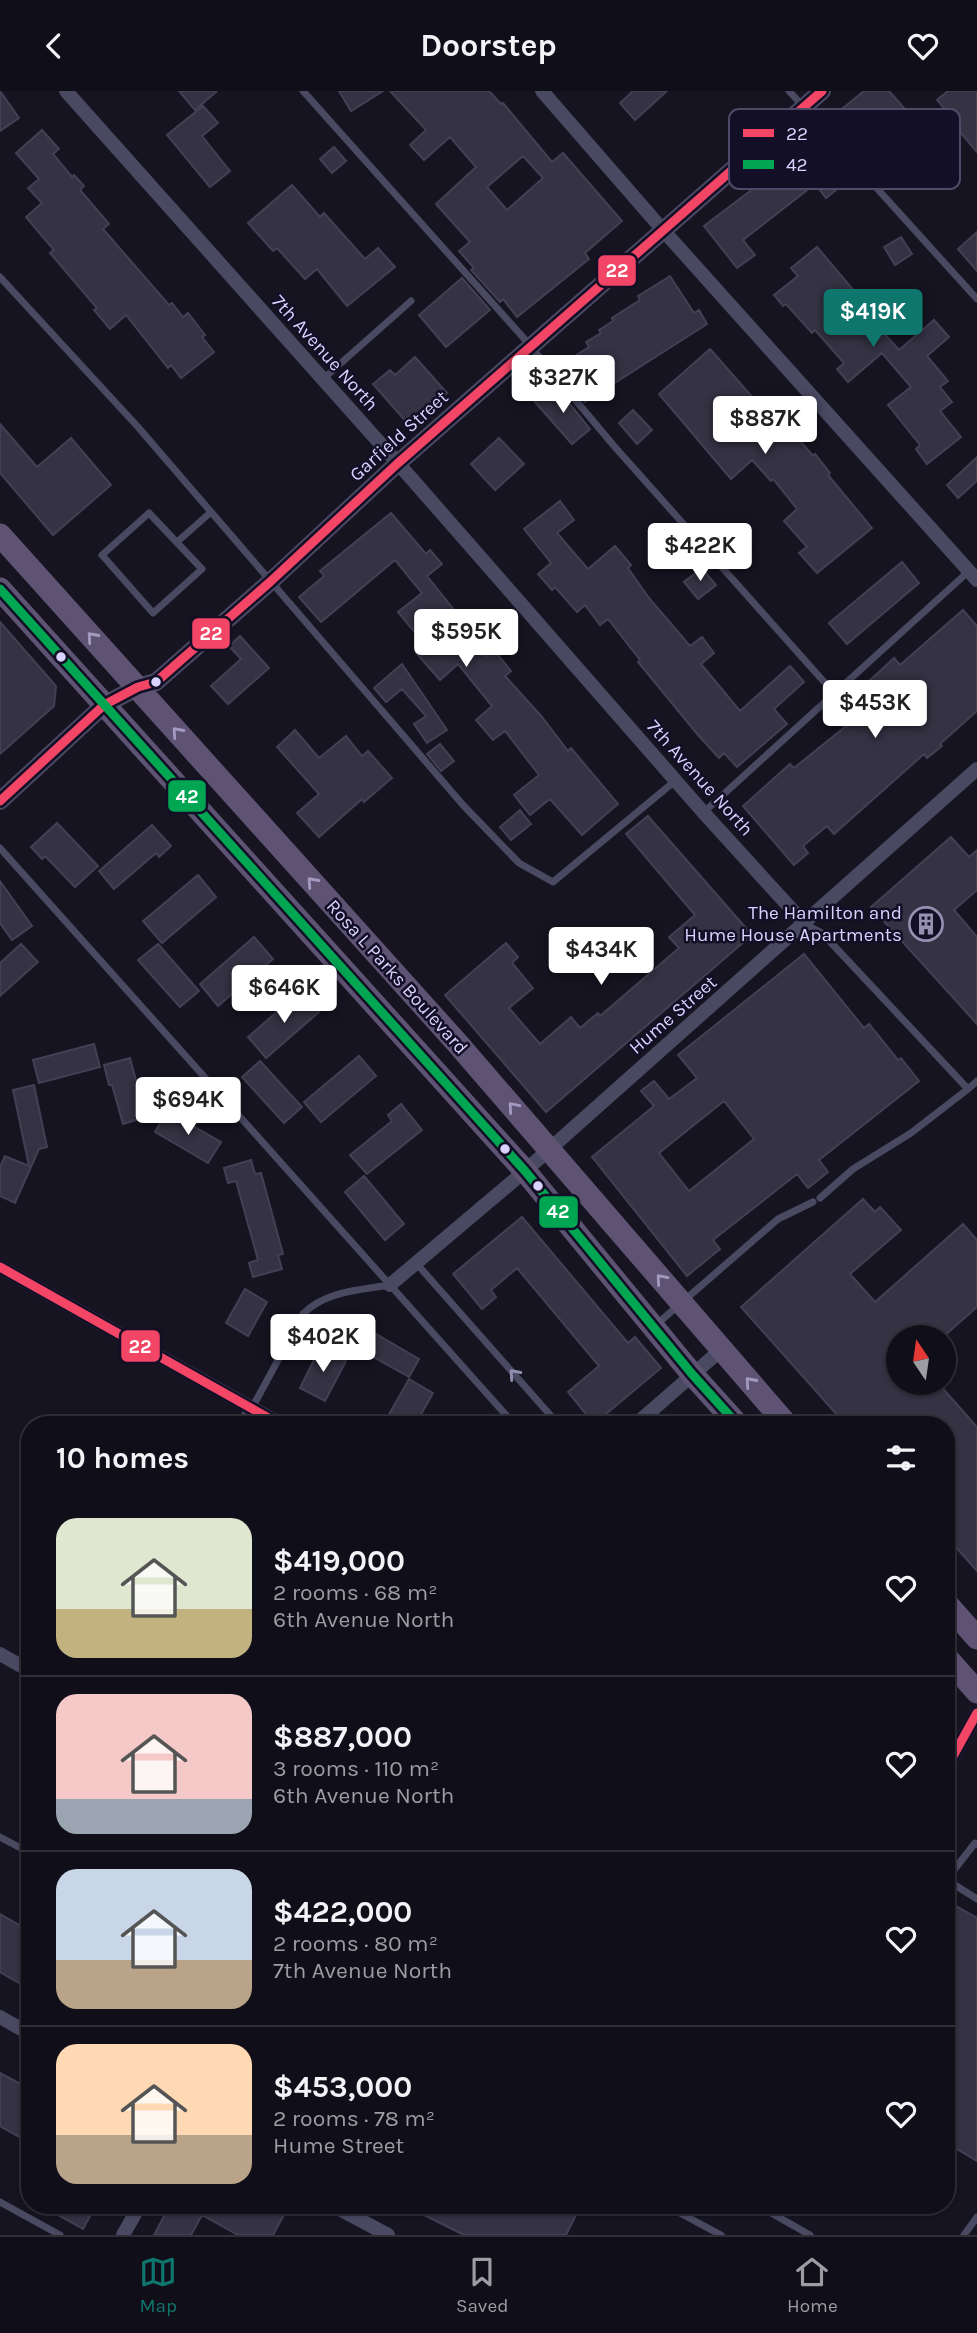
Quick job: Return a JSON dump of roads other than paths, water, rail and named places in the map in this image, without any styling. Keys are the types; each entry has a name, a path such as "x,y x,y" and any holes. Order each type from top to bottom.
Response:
{"main road":[{"name":"Rosa L Parks Boulevard","path":"0,535 458,1044 780,1416"},
{"name":"Rosa L Parks Boulevard","path":"0,589 525,1171 692,1374 730,1416"},
{"path":"955,1613 977,1638"},
{"path":"955,1667 977,1692"}],"street":[{"name":"7th Avenue North","path":"66,91 805,924"},
{"path":"542,91 973,576"},
{"name":"Garfield Street","path":"801,109 822,91"},
{"name":"Garfield Street","path":"0,801 104,705 138,687 156,682 270,582 397,464 729,171"},
{"name":"Hume Street","path":"390,1286 550,1149 977,769"},
{"path":"0,1267 266,1416"},
{"path":"645,1416 722,1349"},
{"path":"0,1654 21,1666"},
{"path":"955,1753 977,1713"},
{"path":"0,2017 21,2029"},
{"path":"123,2235 135,2214"},
{"path":"349,2214 388,2235"}],"lane":[{"path":"303,91 834,693"},
{"path":"789,91 803,107"},
{"path":"877,189 977,299"},
{"path":"0,277 138,427 463,805 519,863 553,883 676,781"},
{"path":"323,379 411,301"},
{"path":"177,542 211,512"},
{"path":"149,513 177,542 202,569 153,613 102,555 149,513"},
{"path":"703,812 834,693 973,576"},
{"path":"0,848 506,1416"},
{"path":"805,924 822,933 968,1089"},
{"path":"654,1327 778,1219 816,1200 853,1169 911,1133 977,1081"},
{"path":"416,1263 551,1416"},
{"path":"245,1416 303,1314 313,1303 339,1294 390,1286"},
{"path":"0,1837 21,1848"},
{"path":"955,1869 975,1843 977,1844"},
{"path":"955,1885 977,1899"},
{"path":"0,2202 21,2214"},
{"path":"22,2214 60,2235"},
{"path":"682,2214 721,2235"},
{"path":"773,2214 810,2235"},
{"path":"964,2235 977,2217"}],"place":[{"name":"The Hamilton and Hume House Apartments","path":"926,924"}]}
